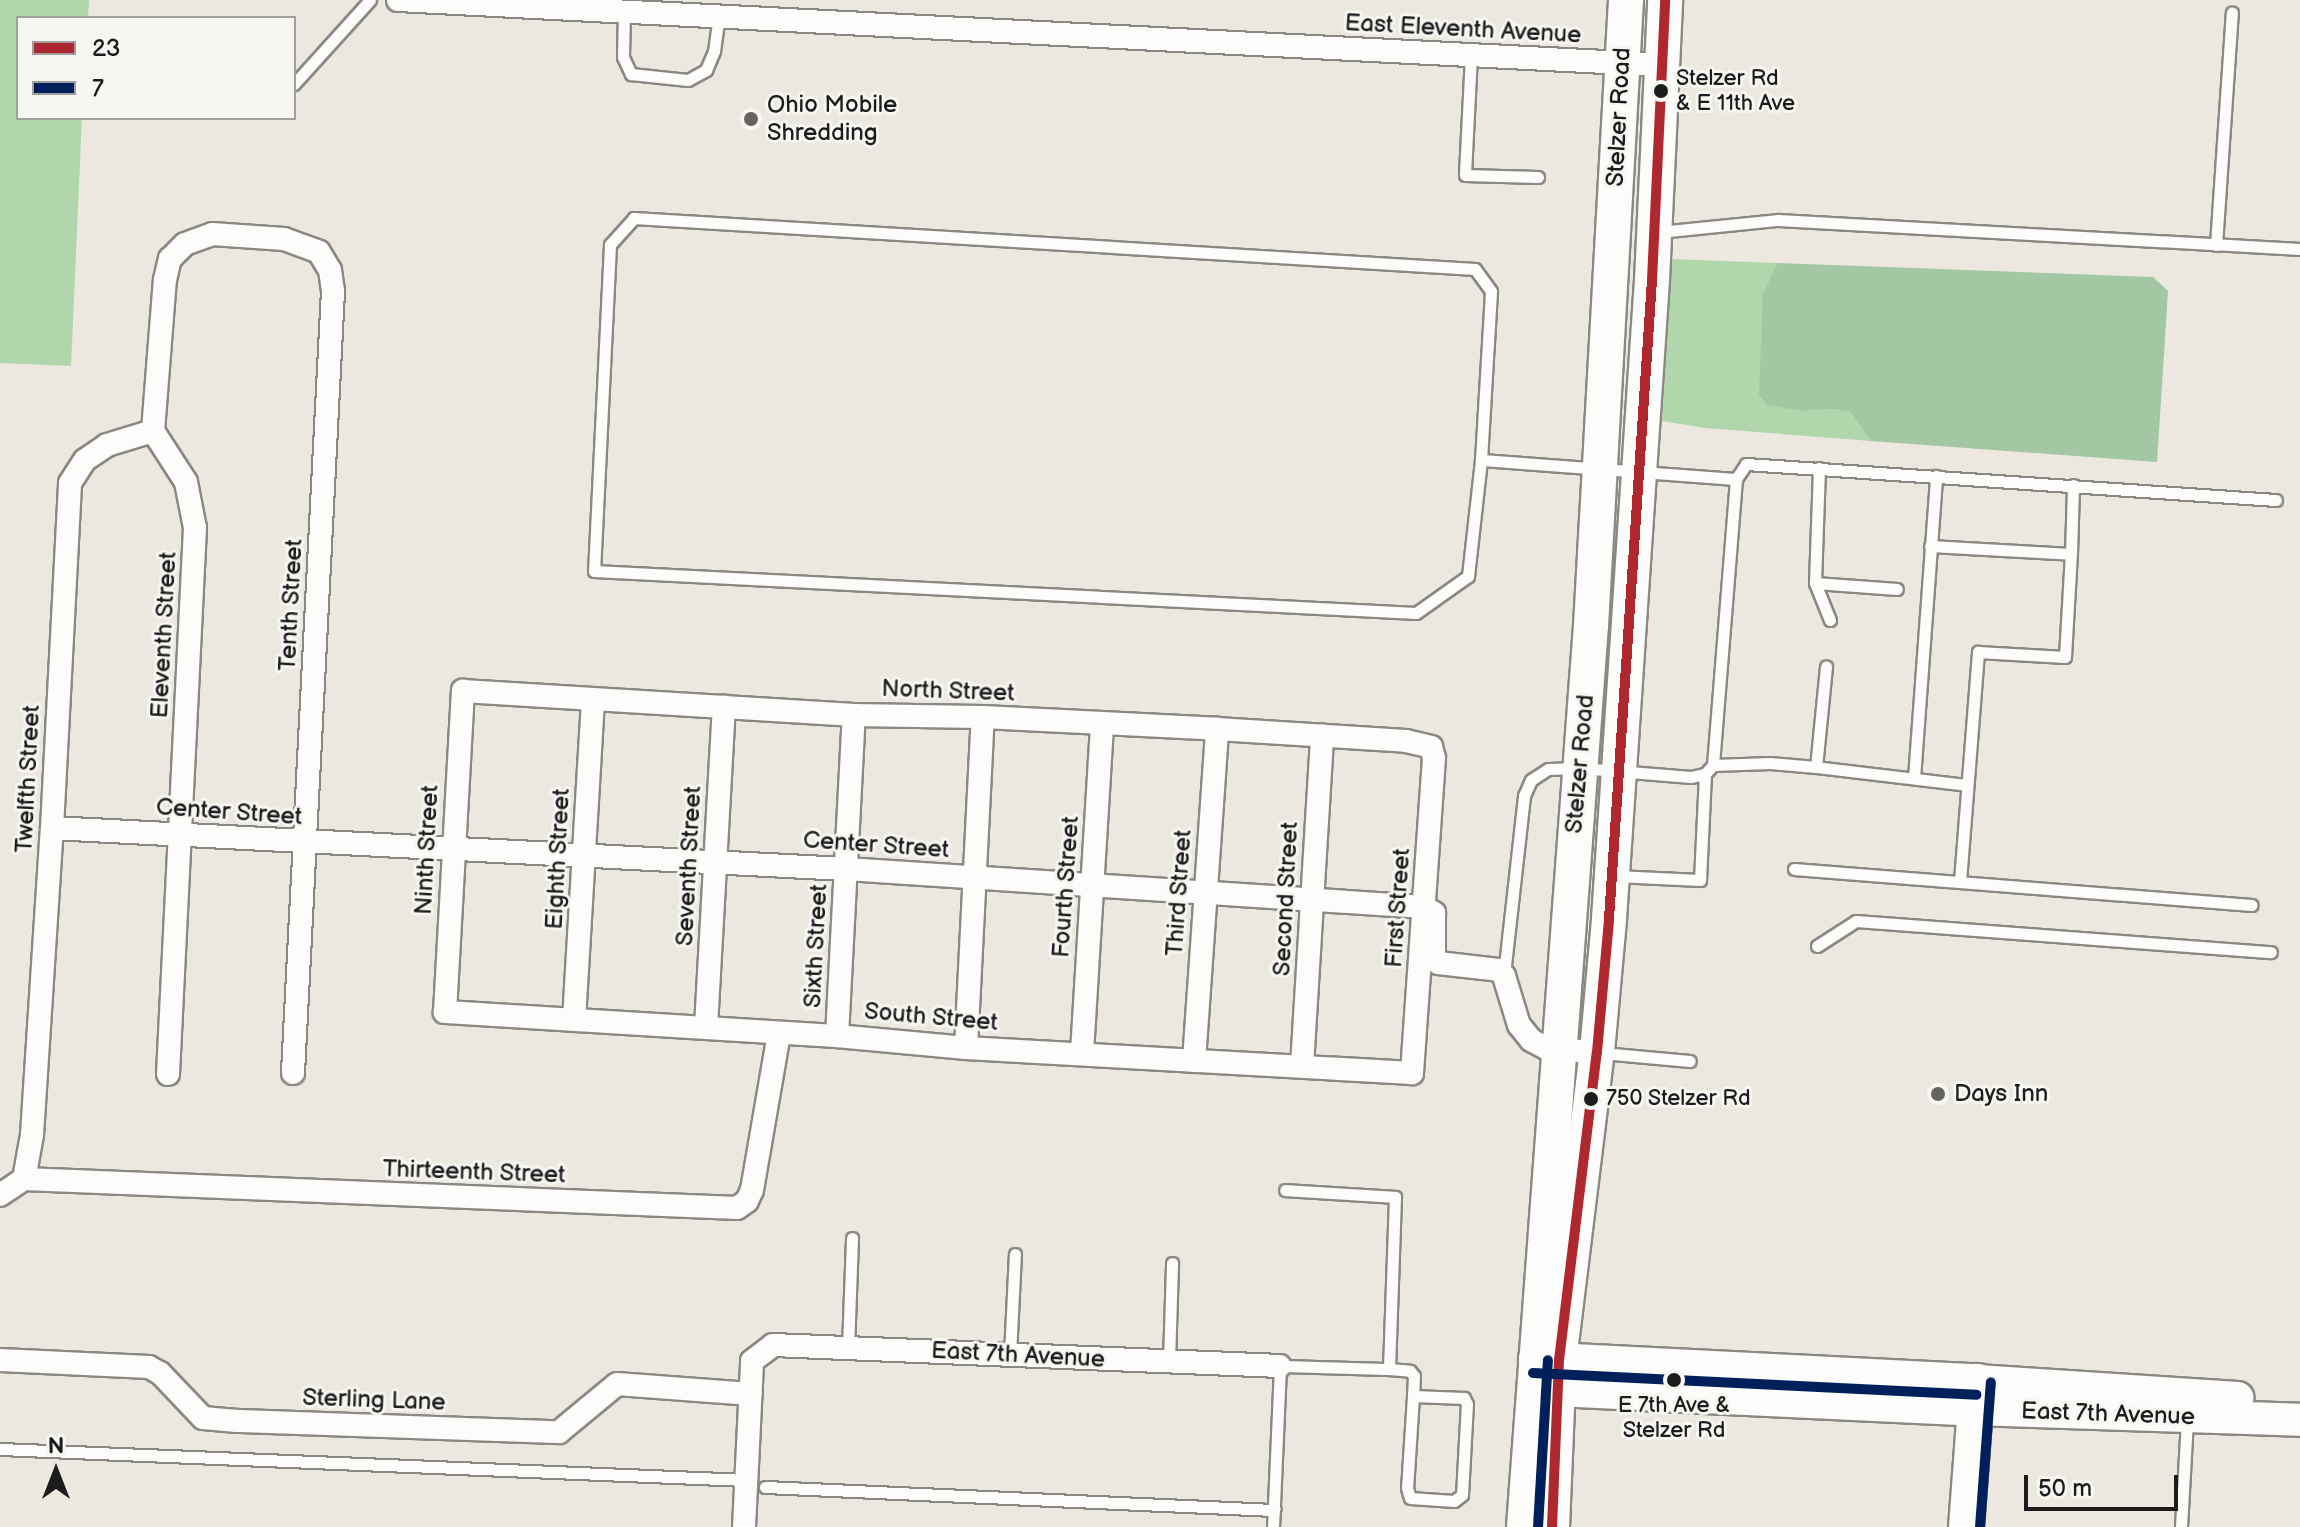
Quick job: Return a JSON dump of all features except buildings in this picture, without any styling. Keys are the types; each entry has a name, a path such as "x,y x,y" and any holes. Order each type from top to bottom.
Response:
{"main road":[{"name":"Stelzer Road","path":"1552,1527 1546,1374 1557,1050 1600,469 1626,0"},
{"name":"Stelzer Road","path":"1524,1527 1546,1374 1566,1290 1597,1052 1640,471 1665,0"},
{"path":"1566,1290 1571,1318 1590,1341 1624,1358 1678,1367"},
{"name":"East 7th Avenue","path":"1546,1374 1678,1367 1975,1395"},
{"name":"East 7th Avenue","path":"1546,1374 1975,1395"},
{"path":"1966,1527 1975,1395"}],"street":[{"name":"East Eleventh Avenue","path":"398,0 1662,65"},
{"name":"Tenth Street","path":"153,431 165,280 170,259 185,244 212,234 284,239 319,252 330,270 333,291 293,1073"},
{"name":"Twelfth Street","path":"24,1179 32,1135 70,483 85,460 107,445 153,431"},
{"name":"Eleventh Street","path":"153,431 186,482 195,528 168,1074"},
{"name":"North Street","path":"463,691 854,715 983,717 1217,729 1406,741 1431,747"},
{"name":"Ninth Street","path":"445,1012 463,691"},
{"name":"Eighth Street","path":"574,1020 593,701"},
{"name":"Seventh Street","path":"706,1027 724,707"},
{"name":"Sixth Street","path":"837,1036 854,715"},
{"path":"966,1048 983,717"},
{"name":"Fourth Street","path":"1082,1053 1102,724"},
{"name":"Third Street","path":"1194,1061 1217,729"},
{"name":"Second Street","path":"1302,1066 1322,736"},
{"name":"First Street","path":"1412,1073 1434,758 1431,747"},
{"name":"Center Street","path":"52,828 846,869 1424,907"},
{"path":"1424,907 1434,913 1434,958 1438,963 1491,968 1504,976 1519,1025 1531,1040 1557,1050 1597,1052"},
{"name":"South Street","path":"445,1012 837,1036 966,1048 1412,1073"},
{"name":"Thirteenth Street","path":"24,1179 737,1208 747,1201 752,1190 779,1033"},
{"path":"0,1195 24,1179"},
{"name":"East 7th Avenue","path":"751,1394 752,1361 773,1345 1280,1366"},
{"name":"Sterling Lane","path":"0,1360 149,1367 160,1373 203,1418 237,1421 559,1432 617,1384 751,1394"},
{"path":"744,1527 756,1484 751,1394"},
{"name":"East 7th Avenue","path":"1975,1395 2300,1403"},
{"name":"East 7th Avenue","path":"1975,1395 2187,1417 2300,1420"}],"lane":[{"path":"296,82 370,0"},
{"path":"624,12 623,57 631,74 688,80 706,70 714,51 719,16"},
{"path":"2216,245 2232,13"},
{"path":"1471,55 1465,175 1538,177"},
{"path":"634,218 1475,269 1491,291 1481,460 1468,576 1416,613 594,571 610,245 634,218"},
{"path":"1655,233 1778,220 2300,249"},
{"path":"1481,460 1736,479"},
{"path":"1612,876 1700,880 1736,479 1746,464 2276,500"},
{"path":"1819,468 1815,583 1830,620"},
{"path":"1914,778 1936,476"},
{"path":"1960,881 1978,652 2065,657 2073,485"},
{"path":"1930,546 2071,554"},
{"path":"1815,583 1897,589"},
{"path":"1816,767 1826,666"},
{"path":"1504,976 1524,796 1531,780 1548,769 1580,768 1691,777 1709,770 1770,763 1967,785"},
{"path":"1794,869 2252,905"},
{"path":"1817,946 1856,921 2271,952"},
{"path":"1597,1052 1690,1061"},
{"path":"1285,1190 1395,1197 1389,1369"},
{"path":"848,1348 852,1238"},
{"path":"1010,1355 1015,1254"},
{"path":"1169,1361 1172,1263"},
{"path":"1273,1527 1280,1366 1410,1371 1414,1376 1407,1488 1410,1498 1454,1501 1462,1495 1467,1404 1464,1398 1413,1396"},
{"path":"2181,1527 2187,1417"},
{"path":"0,1449 1274,1510"}],"green space":[{"path":"0,0 89,0 88,16 16,16 16,120 82,120 71,366 0,363"},
{"path":"1671,259 1777,263 1763,294 1802,411 1833,409 1850,412 1871,441 1705,428 1662,421"},
{"path":"1777,263 2153,277 2168,291 2157,462 1871,441 1850,412 1833,409 1802,411 1767,405 1759,395 1763,294"}],"transit line":[{"name":"23","path":"1552,1527 1559,1360 1597,1052 1609,919 1652,280 1665,0"},
{"name":"7","path":"1538,1527 1548,1360"},
{"name":"7","path":"1533,1373 1976,1395"},
{"name":"7","path":"1980,1527 1991,1382"}],"place":[{"name":"Stelzer Rd & E 11th Ave","path":"1661,91"},
{"name":"Ohio Mobile Shredding","path":"751,119"},
{"name":"Days Inn","path":"1938,1094"},
{"name":"750 Stelzer Rd","path":"1591,1099"},
{"name":"E 7th Ave & Stelzer Rd","path":"1674,1380"}]}
